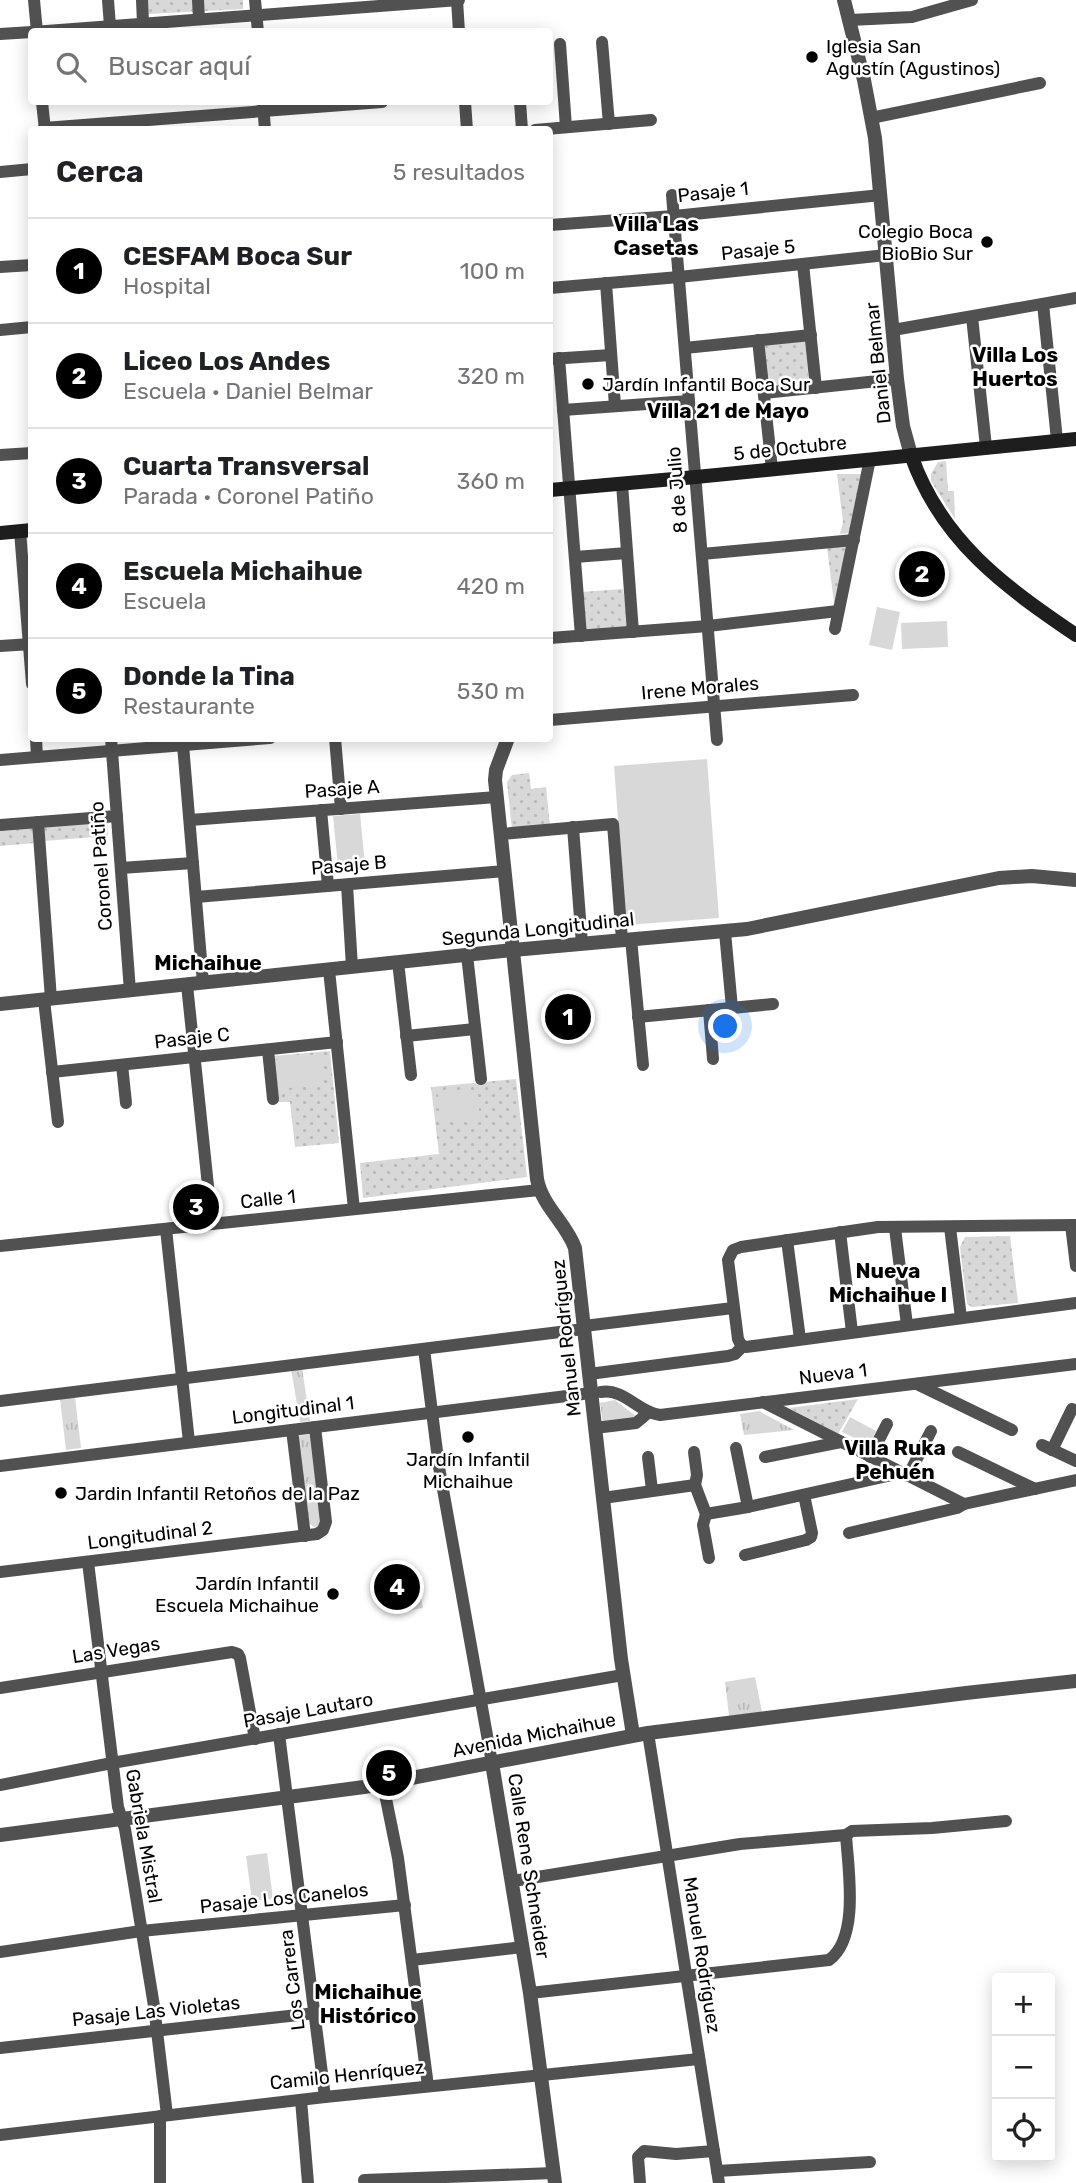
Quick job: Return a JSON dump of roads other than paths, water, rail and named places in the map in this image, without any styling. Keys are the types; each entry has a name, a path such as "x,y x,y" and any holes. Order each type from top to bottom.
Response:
{"main road":[{"name":"5 de Octubre","path":"553,490 1076,439"},
{"path":"923,485 929,466 942,451"},
{"name":"Daniel Belmar","path":"911,455 923,485 961,541 989,571 1017,594 1076,635"},
{"path":"0,533 26,531"}],"street":[{"path":"34,0 35,28"},
{"path":"108,0 110,26"},
{"path":"142,0 144,23"},
{"path":"198,0 200,19"},
{"path":"255,0 258,28"},
{"path":"80,28 458,0 459,28"},
{"name":"Daniel Belmar","path":"844,0 872,118 897,379 903,426 911,455"},
{"path":"850,20 912,17 972,0"},
{"path":"0,34 28,32"},
{"path":"602,42 609,124"},
{"path":"560,44 566,127"},
{"path":"872,118 1040,83"},
{"path":"42,105 44,126"},
{"path":"73,126 293,105"},
{"path":"465,105 467,126"},
{"path":"520,105 522,126"},
{"path":"263,106 265,126"},
{"path":"553,128 651,120"},
{"path":"0,172 28,169"},
{"name":"8 de Julio","path":"672,195 717,740"},
{"name":"Pasaje 1","path":"553,225 674,216 881,195"},
{"name":"Pasaje 5","path":"553,288 886,255"},
{"path":"803,264 816,388"},
{"path":"0,267 28,265"},
{"path":"606,283 615,406"},
{"path":"893,330 1076,298"},
{"path":"1043,304 1057,440"},
{"path":"972,317 986,447"},
{"path":"0,330 28,327"},
{"path":"685,348 811,335"},
{"path":"758,340 772,469"},
{"path":"581,636 563,410 554,359 611,355"},
{"path":"764,393 897,379"},
{"path":"563,410 689,401"},
{"path":"0,455 28,453"},
{"path":"835,629 870,459"},
{"path":"622,484 633,632"},
{"path":"26,531 28,588"},
{"path":"702,554 854,540"},
{"path":"575,557 627,553"},
{"path":"553,638 708,626 838,611"},
{"path":"0,646 28,644"},
{"name":"Irene Morales","path":"553,720 853,695"},
{"path":"36,742 37,757"},
{"path":"0,760 111,745 220,742"},
{"path":"335,742 341,809"},
{"name":"Manuel Rodríguez","path":"507,742 495,773 539,1190 569,1233 575,1248 589,1374 596,1392 595,1428 623,1675 640,1734 667,1857 718,2177"},
{"name":"Coronel Patiño","path":"111,745 130,991"},
{"path":"183,745 203,983"},
{"name":"Pasaje A","path":"190,820 497,797"},
{"path":"321,810 328,886"},
{"path":"0,825 117,816"},
{"path":"38,822 52,1072 58,1122"},
{"path":"501,834 613,824 643,1065"},
{"path":"573,827 582,944"},
{"path":"121,868 193,863"},
{"name":"Pasaje B","path":"196,897 505,871"},
{"name":"Segunda Longitudinal","path":"0,1004 513,950 725,932 792,922 999,878 1040,876 1076,880"},
{"path":"347,885 352,967"},
{"path":"725,932 732,1008"},
{"path":"467,955 481,1079"},
{"path":"398,962 411,1075"},
{"path":"329,970 354,1209"},
{"path":"187,985 212,1224"},
{"path":"638,1017 773,1004"},
{"path":"709,1010 713,1059"},
{"path":"407,1036 475,1028"},
{"name":"Pasaje C","path":"52,1072 337,1042"},
{"path":"268,1050 273,1099"},
{"path":"122,1065 126,1103"},
{"name":"Calle 1","path":"0,1245 539,1190"},
{"path":"1076,1266 1074,1225 895,1228 840,1232 741,1247 731,1254 728,1260 738,1339 743,1346 750,1347 1076,1303"},
{"path":"950,1227 961,1318"},
{"path":"166,1228 189,1442"},
{"path":"895,1228 906,1325"},
{"path":"840,1232 852,1332"},
{"path":"787,1240 800,1339"},
{"path":"0,1401 733,1308"},
{"path":"589,1374 728,1356 735,1354 743,1346"},
{"name":"Calle Rene Schneider","path":"424,1349 431,1412 513,1881 555,2178"},
{"name":"Nueva 1","path":"649,1412 660,1415 1076,1364"},
{"path":"917,1384 1012,1430"},
{"path":"595,1428 636,1423 649,1412 614,1391 596,1392"},
{"name":"Longitudinal 1","path":"0,1466 596,1392"},
{"path":"763,1402 964,1504"},
{"path":"1072,1409 1047,1447 1076,1461"},
{"path":"870,1457 887,1424"},
{"path":"292,1430 305,1536 320,1532 326,1522 315,1427"},
{"path":"706,1514 905,1474 930,1430"},
{"path":"765,1457 841,1442"},
{"path":"736,1448 748,1507"},
{"path":"694,1452 697,1475 695,1485 706,1514 703,1525 709,1558"},
{"path":"958,1452 1035,1489"},
{"path":"648,1457 652,1490"},
{"path":"849,1532 1076,1480"},
{"path":"603,1498 695,1485"},
{"path":"745,1555 811,1537 804,1495"},
{"name":"Longitudinal 2","path":"0,1572 305,1536"},
{"name":"Gabriela Mistral","path":"88,1562 118,1807 125,1829 158,2030 164,2115 160,2183"},
{"name":"Las Vegas","path":"0,1688 226,1652 238,1654 255,1738"},
{"name":"Pasaje Lautaro","path":"0,1785 112,1763 623,1675"},
{"name":"Avenida Michaihue","path":"0,1835 383,1783 640,1734 1076,1681"},
{"name":"Los Carrera","path":"279,1734 325,2097"},
{"path":"383,1783 405,1905 428,2086"},
{"path":"513,1881 740,1844 846,1835 852,1831 932,1828 1006,1821"},
{"path":"530,1993 821,1962 833,1958 840,1950 850,1914 846,1835"},
{"name":"Pasaje Los Canelos","path":"0,1952 141,1931 405,1905"},
{"path":"412,1960 523,1947"},
{"name":"Pasaje Las Violetas","path":"0,2048 316,2013"},
{"name":"Camilo Henríquez","path":"0,2134 325,2097 699,2059"},
{"path":"300,2100 308,2183"},
{"path":"640,2183 638,2157 644,2151 676,2154 714,2151"},
{"path":"718,2177 870,2162"},
{"path":"364,2180 555,2178"}],"place":[{"name":"Iglesia San Agustín (Agustinos)","path":"812,57"},
{"name":"Colegio Boca BioBio Sur","path":"987,242"},
{"name":"Jardín Infantil Boca Sur","path":"588,384"},
{"name":"Liceo Los Andes","path":"922,574"},
{"name":"CESFAM Boca Sur","path":"568,1017"},
{"name":"Cuarta Transversal","path":"196,1207"},
{"name":"Jardín Infantil Michaihue","path":"468,1437"},
{"name":"Jardin Infantil Retoños de la Paz","path":"61,1493"},
{"name":"Escuela Michaihue","path":"397,1587"},
{"name":"Jardín Infantil Escuela Michaihue","path":"333,1594"},
{"name":"Donde la Tina","path":"389,1773"}],"district":[{"name":"Villa Las Casetas","path":"656,235"},
{"name":"Villa Los Huertos","path":"1015,366"},
{"name":"Villa 21 de Mayo","path":"728,410"},
{"name":"Michaihue","path":"208,962"},
{"name":"Nueva Michaihue I","path":"888,1282"},
{"name":"Villa Ruka Pehuén","path":"895,1459"},
{"name":"Michaihue Histórico","path":"368,2003"}]}
